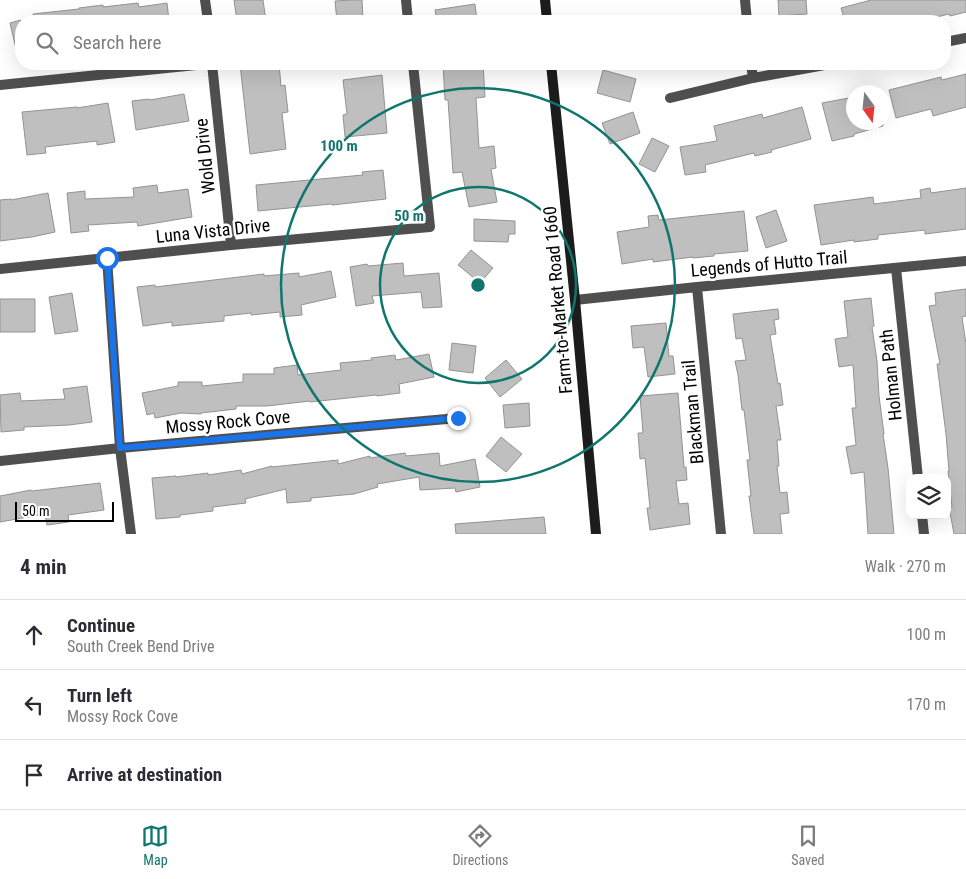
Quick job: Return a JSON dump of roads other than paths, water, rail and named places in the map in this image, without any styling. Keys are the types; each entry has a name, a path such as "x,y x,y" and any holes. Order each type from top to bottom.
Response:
{"main road":[{"path":"544,0 546,15"},
{"name":"Farm-to-Market Road 1660","path":"552,70 596,534"}],"street":[{"path":"205,0 207,15"},
{"path":"406,0 407,15"},
{"path":"745,0 746,15"},
{"path":"951,41 966,38"},
{"path":"0,85 147,70"},
{"name":"Wold Drive","path":"213,70 231,245"},
{"name":"Luna Vista Drive","path":"0,269 430,227 414,70"},
{"path":"751,70 752,78"},
{"path":"670,98 752,78 797,70"},
{"path":"107,258 120,448 131,534"},
{"name":"Legends of Hutto Trail","path":"575,300 966,261"},
{"name":"Holman Path","path":"896,268 918,474"},
{"name":"Blackman Trail","path":"697,287 721,534"},
{"name":"Mossy Rock Cove","path":"0,461 120,448 458,418"},
{"path":"922,519 924,534"}]}
